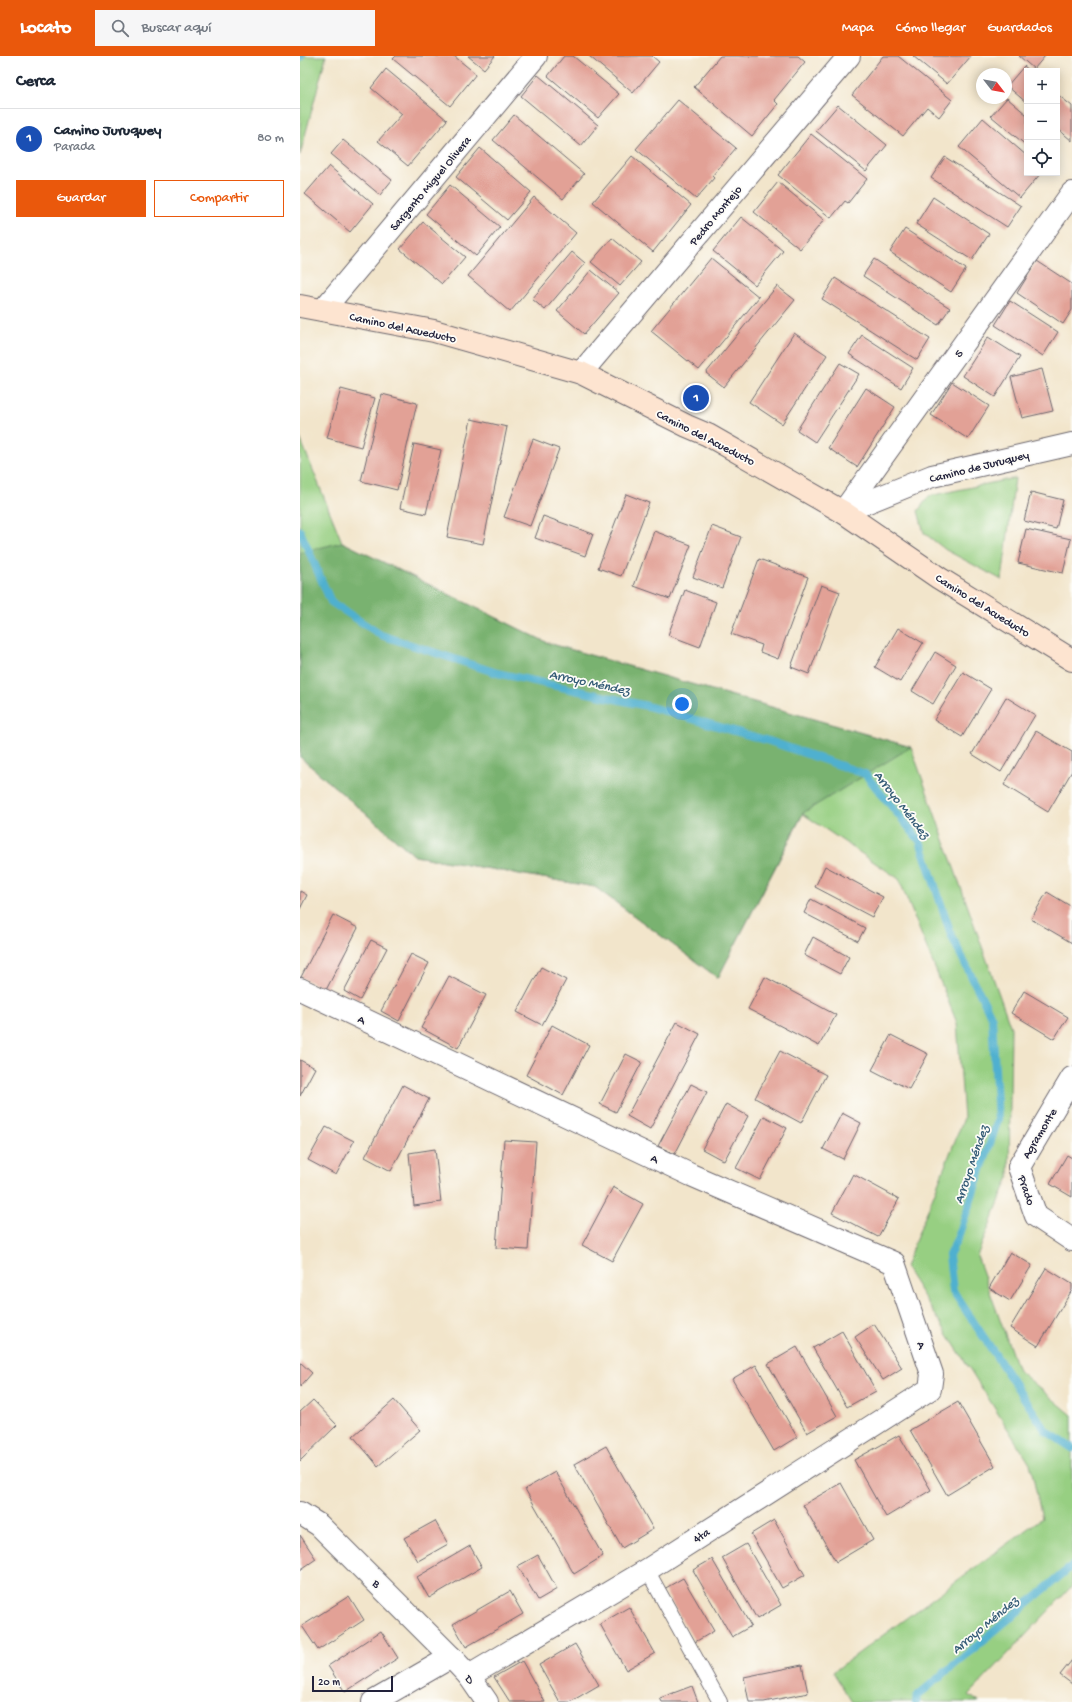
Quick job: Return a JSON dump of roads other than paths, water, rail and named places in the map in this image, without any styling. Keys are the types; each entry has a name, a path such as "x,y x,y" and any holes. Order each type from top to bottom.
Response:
{"main road":[{"name":"Camino del Acueducto","path":"300,306 434,331 580,373 708,435 843,512 939,578 1072,660"}],"street":[{"name":"Sargento Miguel Olivera","path":"323,310 536,56"},
{"name":"Pedro Montejo","path":"580,373 849,56"},
{"name":"5","path":"843,512 1072,193"},
{"name":"Camino de Juruquey","path":"843,512 932,476 1072,444"},
{"name":"A","path":"300,989 691,1175 894,1263 932,1374 930,1388"},
{"name":"Agramonte","path":"1019,1167 1072,1078"},
{"name":"Prado","path":"1019,1167 1036,1216 1072,1240"},
{"name":"4ta","path":"469,1676 647,1570 930,1388"},
{"name":"B","path":"300,1513 320,1525 451,1658"},
{"name":"D","path":"451,1658 469,1676 487,1702"},
{"path":"373,1702 451,1658"}],"lane":[{"path":"647,1570 720,1702"}],"waterway":[{"name":"Arroyo Méndez","path":"300,531 331,602 381,635 497,673 647,706 769,741 865,774 920,841 952,937 992,1018 998,1120 958,1237 949,1255 953,1291 1046,1431 1072,1448"},
{"name":"Arroyo Méndez","path":"916,1702 917,1696 1072,1566"}],"place":[{"name":"Camino Juruquey","path":"696,398"}]}
